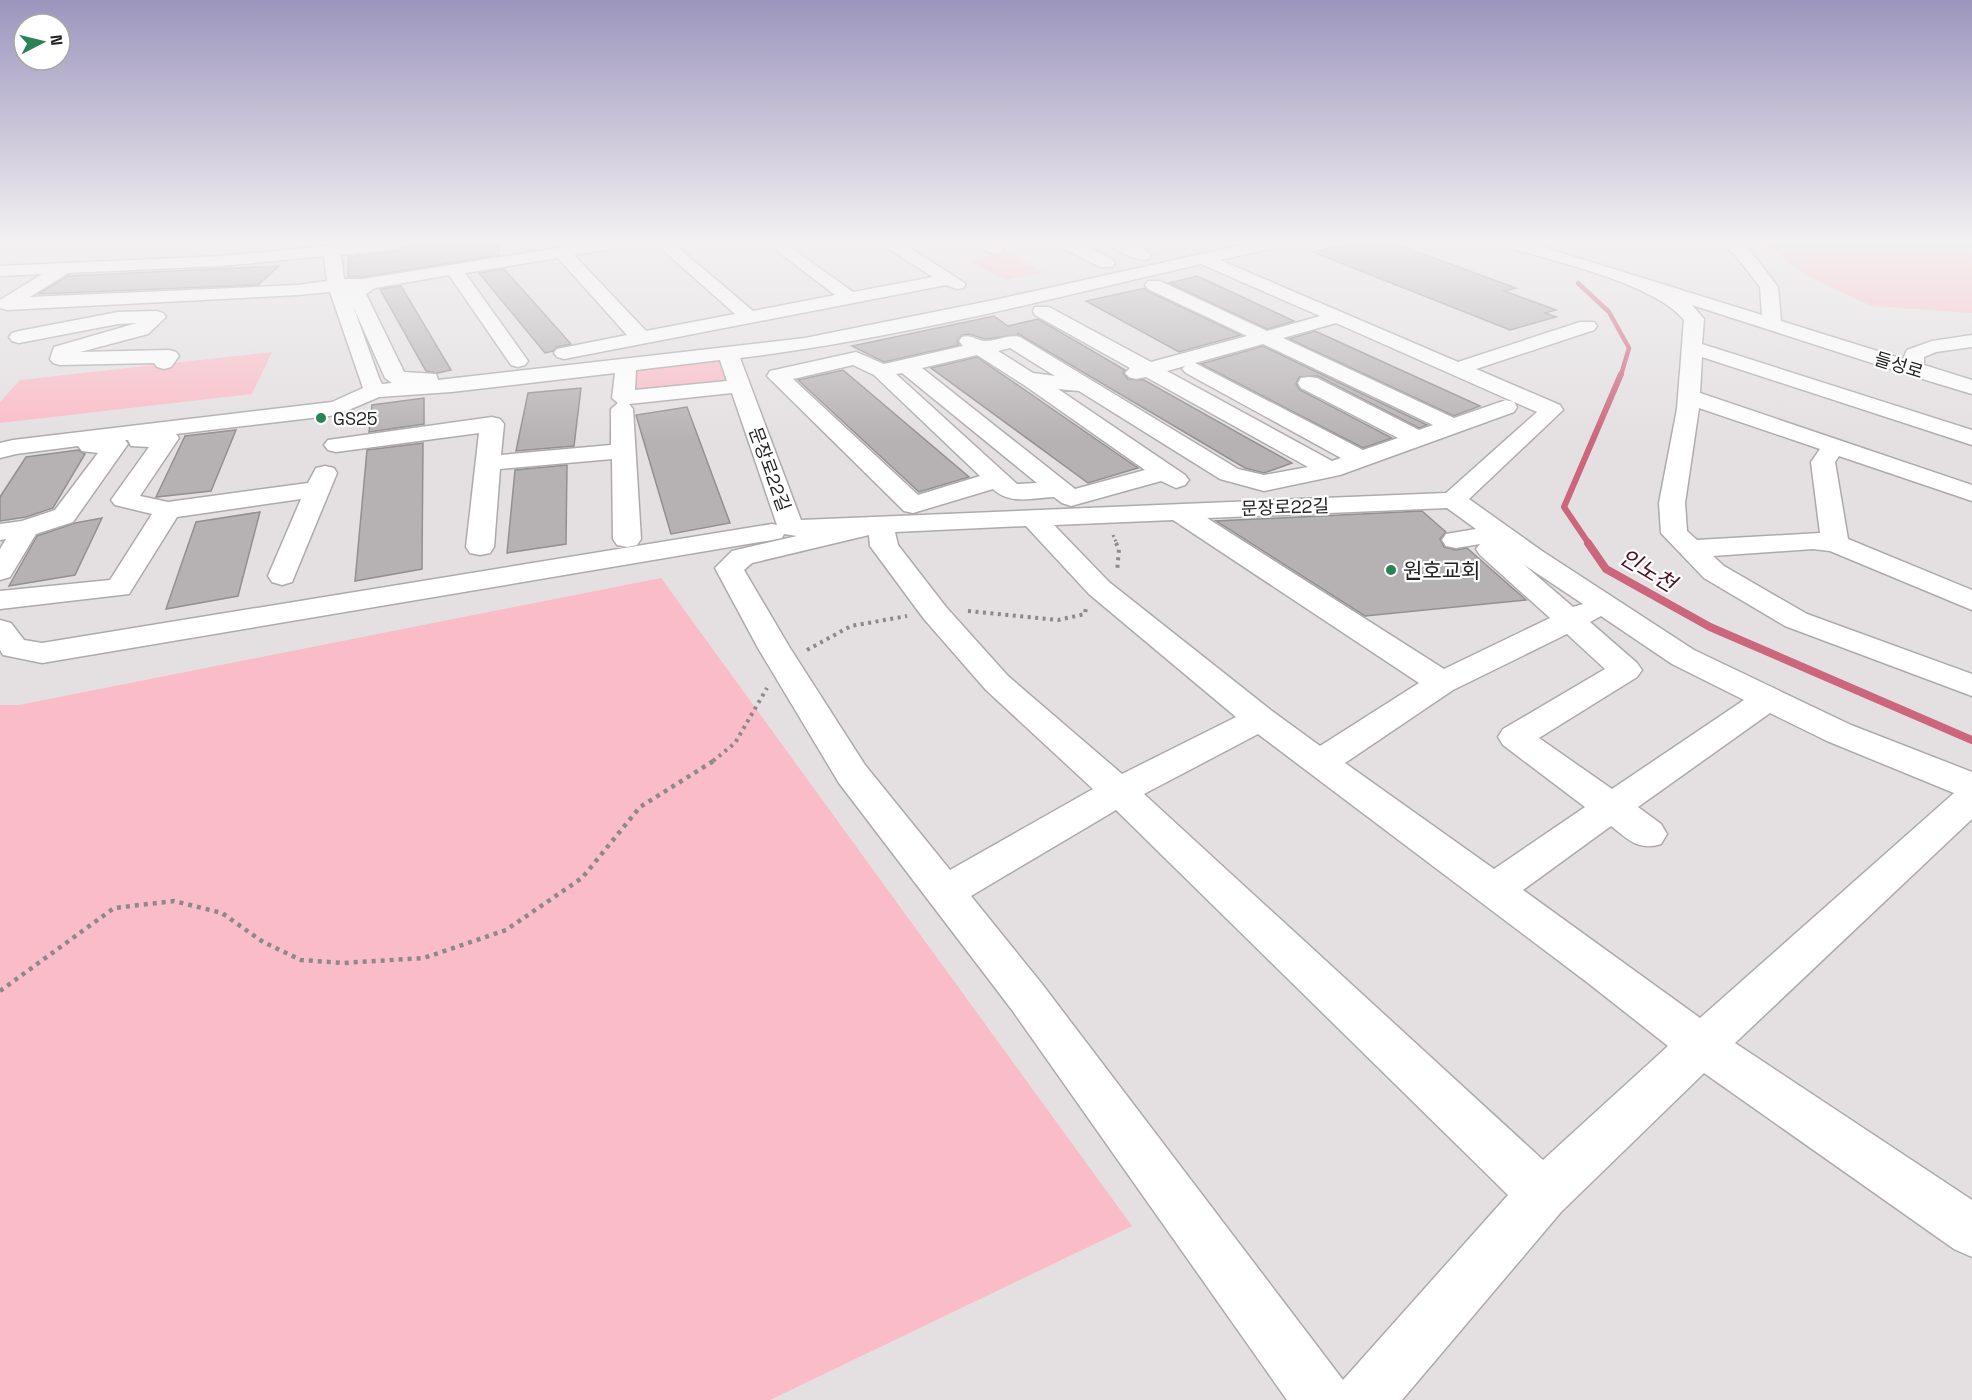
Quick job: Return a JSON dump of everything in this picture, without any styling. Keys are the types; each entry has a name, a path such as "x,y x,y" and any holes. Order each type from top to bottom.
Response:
{"street":[{"path":"20,337 60,309"},
{"path":"345,309 368,378 375,391"},
{"path":"364,309 396,378 512,387"},
{"path":"473,309 512,387"},
{"path":"615,309 641,338"},
{"path":"735,309 744,318 762,350"},
{"path":"0,451 13,447 337,408 375,391 512,387 641,338 790,309"},
{"path":"375,425 512,387 626,365 815,343 978,309"},
{"path":"1057,309 1042,311 1331,470"},
{"path":"1164,309 1266,361"},
{"path":"1205,309 1453,426"},
{"path":"1303,309 1456,369 1552,410 1444,500"},
{"path":"881,371 1013,341 1228,474 1263,483 1331,470 1506,407 1310,309"},
{"path":"1686,309 1694,319 1689,397 1672,503 1674,532 1714,572 1796,620 1972,686"},
{"name":"들성로","path":"1723,309 1972,387"},
{"path":"1692,340 1741,324 1772,325 1771,309"},
{"path":"0,343 118,318 156,317 141,330 61,351 60,359 169,356 164,363"},
{"path":"935,318 1177,480 1218,468"},
{"path":"1027,379 1088,386 1330,320"},
{"path":"1456,369 1587,326"},
{"path":"1692,340 1966,451 1931,479"},
{"path":"1913,370 1914,354 1932,347 1972,340"},
{"path":"1149,346 1362,459"},
{"path":"998,480 912,505 778,376 849,352 881,371 1011,492 1059,489"},
{"name":"문장로22길","path":"728,353 791,528 1444,500"},
{"path":"626,365 623,398 740,386"},
{"path":"905,365 1071,498 1165,472"},
{"path":"1286,371 1419,439"},
{"path":"1689,397 1972,493"},
{"path":"282,576 336,445 337,408"},
{"path":"622,409 627,539"},
{"path":"336,445 492,424 480,547"},
{"path":"0,472 21,450 116,444 167,438 124,500"},
{"path":"64,516 116,444"},
{"path":"1834,446 1823,462 1835,543"},
{"path":"489,463 624,451"},
{"path":"0,571 13,531 124,500 168,510 318,489"},
{"path":"1444,500 1466,539 1570,621 1626,670 1515,737 1648,834"},
{"path":"1444,500 1683,657 1839,733 1972,786"},
{"path":"0,600 119,588 168,510"},
{"path":"1178,512 1442,683"},
{"path":"1033,518 1099,588 1260,719 1604,970 1701,1045 1972,1231"},
{"path":"1322,1400 1034,1007 852,774 786,667 729,568 742,557 881,525 885,546 935,613 997,683 1119,791 1543,1194"},
{"path":"0,629 14,648 42,653 791,528"},
{"path":"1690,549 1813,541 1835,543 1972,601"},
{"path":"1319,762 1442,683 1602,604"},
{"path":"1493,890 1767,699"},
{"path":"944,892 1119,791 1260,719"},
{"path":"1364,1400 1543,1194 1701,1045 1972,798"}],"path":[{"path":"0,991 114,908 174,901 222,914 262,942 301,960 343,963 424,958 506,930 582,878 640,807 710,764 735,743 765,690 795,657 851,626 935,613 982,611 1058,620 1085,614 1088,597 1116,573 1119,549 1111,530 1115,514"}],"shaded area":[{"path":"1919,309 1972,309 1972,313"},
{"path":"272,352 252,394 0,423 0,402 20,380"},
{"path":"722,357 728,384 632,393 634,368"},
{"path":"661,578 1132,1226 770,1400 0,1400 0,705 19,705"}],"building":[{"path":"391,309 415,309 451,370 438,373 426,371"},
{"path":"509,309 540,309 571,344 545,353"},
{"path":"1101,309 1186,309 1241,335 1179,352"},
{"path":"1225,309 1269,309 1294,321 1267,329"},
{"path":"1458,309 1556,310 1545,313 1556,317 1510,330"},
{"path":"994,316 1008,326 1038,319 1125,370 1123,373 1128,379 1144,380 1292,463 1264,473 1245,468 1017,333 1019,335 985,339 969,334 962,335 957,341 959,345 884,362 852,346"},
{"path":"1315,331 1480,406 1454,416 1289,339"},
{"path":"1263,346 1427,425 1419,428 1318,376 1299,377 1296,384 1300,390 1392,438 1363,448 1201,364"},
{"path":"977,357 1138,468 1088,483 931,368"},
{"path":"843,370 969,477 919,492 798,380"},
{"path":"581,388 574,446 516,451 528,393"},
{"path":"424,398 424,424 369,432 372,405"},
{"path":"687,407 730,523 671,534 636,415"},
{"path":"236,430 211,491 156,497 185,436"},
{"path":"423,443 422,569 355,581 367,450"},
{"path":"78,450 85,454 53,508 26,517 0,521 0,497 26,457"},
{"path":"567,465 566,544 507,553 515,470"},
{"name":"원호교회","path":"1422,511 1446,532 1440,539 1444,547 1456,550 1467,548 1526,600 1365,616 1216,521"},
{"path":"260,512 238,596 166,609 196,522"},
{"path":"102,518 75,575 9,586 37,536 75,523"}],"waterway":[{"name":"인노천","path":"1606,309 1629,348 1621,375"},
{"name":"인노천","path":"1589,544 1564,507 1621,374"},
{"name":"인노천","path":"1588,543 1606,569 1710,627 1972,740"}],"place":[{"name":"GS25","path":"321,418"},
{"name":"원호교회","path":"1391,570"}]}
